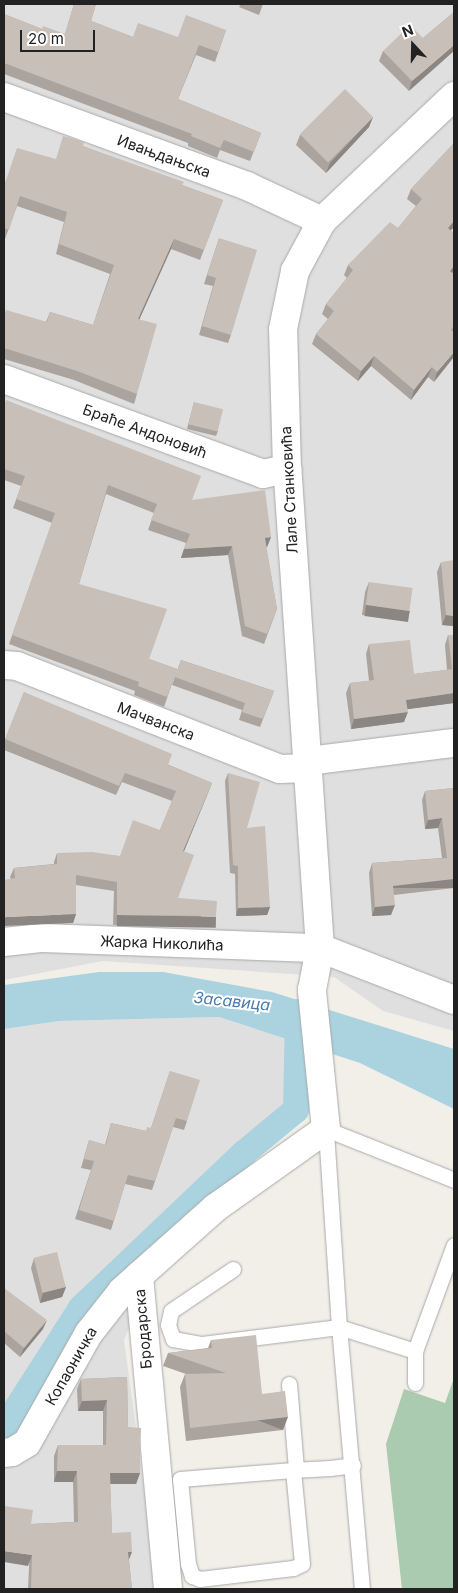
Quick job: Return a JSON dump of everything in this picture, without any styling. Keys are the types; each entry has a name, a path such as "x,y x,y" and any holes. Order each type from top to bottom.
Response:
{"street":[{"name":"Лале Станковића","path":"326,1129 312,990 320,948 309,764 287,469 283,329 295,271 322,221 454,96"},
{"name":"Ивањдањска","path":"4,97 247,186 322,221"},
{"name":"Браће Андоновић","path":"4,379 263,474 287,469"},
{"name":"Мачванска","path":"4,665 17,666 280,769 454,743"},
{"name":"Жарка Николића","path":"4,942 43,938 320,948 454,1000"},
{"name":"Бродарска","path":"168,1589 139,1276 216,1208 326,1129"},
{"name":"Копаоничка","path":"8,1452 27,1443 89,1333 122,1290 139,1276"}],"lane":[{"path":"362,1589 353,1465 339,1327 326,1129 454,1180"},
{"path":"416,1383 415,1351 454,1246"},
{"path":"233,1269 171,1311 168,1325 173,1339 202,1344 339,1327 415,1351"},
{"path":"289,1384 294,1470 302,1564 293,1568 200,1579 192,1576 188,1564 180,1480 294,1470 353,1465"}],"shaded area":[{"path":"4,4 454,4 454,1031 383,1011 334,977 103,961 4,980"},
{"path":"219,1017 289,1040 289,1125 181,1202 124,1340 158,1589 4,1589 4,1029 59,1021"}],"green space":[{"path":"454,1378 454,1589 402,1589 386,1444 404,1389 445,1403"}],"water":[{"name":"Засавица","path":"99,972 163,972 272,992 454,1049 454,1109 360,1063 219,1017 59,1021 4,1029 4,985"}],"building":[{"path":"74,4 96,4 91,21 133,37 138,23 178,37 186,15 226,30 218,52 199,45 178,99 261,133 254,152 224,140 220,148 191,136 192,134 4,63 4,14 42,29 43,26 65,34"},
{"path":"454,12 454,45 412,81 383,51 410,25 423,38"},
{"path":"345,89 373,117 328,163 300,134"},
{"path":"63,136 84,142 83,146 184,182 182,185 223,200 204,250 174,239 138,319 157,324 137,394 77,371 4,348 4,318 6,310 47,322 50,312 93,325 114,265 59,244 67,212 20,196 9,230 4,228 4,186 17,148 56,159"},
{"path":"454,143 454,221 448,228 454,233 454,266 450,271 454,274 454,325 451,330 454,332 454,352 437,372 432,367 414,390 374,356 361,371 316,334 334,311 326,304 353,270 348,265 390,222 398,228 422,199 411,189"},
{"path":"219,238 257,250 231,335 202,326 216,278 207,275"},
{"path":"6,400 201,476 192,500 265,490 271,537 265,538 277,609 267,634 245,626 232,546 184,549 190,534 151,520 157,504 108,485 79,584 167,609 149,659 177,669 167,697 138,686 139,682 12,635 55,513 16,499 25,476 4,469 4,407"},
{"path":"194,402 223,409 218,432 188,424"},
{"path":"454,560 454,616 446,615 441,562"},
{"path":"369,582 413,588 409,611 366,605"},
{"path":"448,635 454,635 454,693 406,700 408,712 354,719 350,683 374,680 369,644 410,640 414,674 452,669"},
{"path":"181,660 274,691 263,719 242,712 245,703 175,677"},
{"path":"24,692 172,754 168,765 212,783 183,851 194,855 178,898 217,901 216,916 117,915 117,882 76,875 76,914 4,918 4,880 15,878 14,868 57,864 57,853 92,852 120,856 133,820 160,830 176,791 125,773 119,786 5,739"},
{"path":"228,773 260,782 247,828 265,826 270,907 238,908 238,866 233,865"},
{"path":"454,788 454,879 393,886 395,905 375,907 372,863 447,858 442,818 428,820 425,791"},
{"path":"170,1071 200,1080 187,1121 176,1118 155,1181 128,1175 114,1221 79,1210 94,1161 84,1159 89,1140 106,1145 111,1123 146,1131 147,1127 151,1128"},
{"path":"57,1252 66,1287 42,1293 34,1258"},
{"path":"4,1288 47,1320 24,1348 5,1332 4,1334"},
{"path":"256,1335 262,1394 285,1391 288,1417 190,1428 185,1374 226,1373 168,1353 212,1348 211,1340"},
{"path":"127,1377 128,1427 141,1428 140,1473 110,1473 112,1533 131,1532 132,1552 128,1552 132,1589 31,1589 32,1555 4,1551 4,1506 33,1510 31,1524 78,1522 77,1471 57,1471 58,1445 106,1445 107,1400 82,1401 81,1379"}],"waterway":[{"path":"4,1443 13,1414 81,1308 244,1153 296,1110 298,1012"}]}
